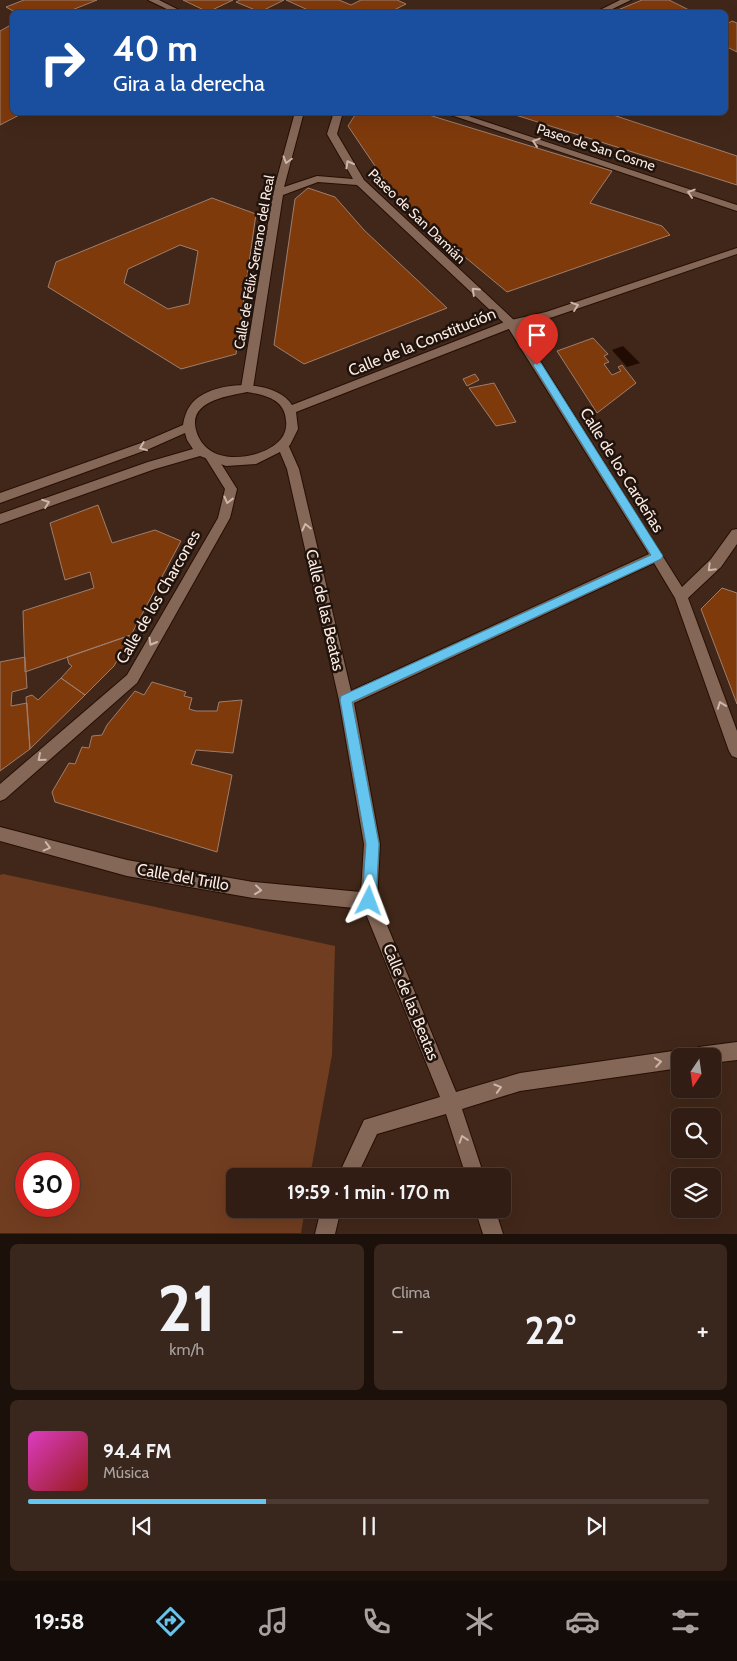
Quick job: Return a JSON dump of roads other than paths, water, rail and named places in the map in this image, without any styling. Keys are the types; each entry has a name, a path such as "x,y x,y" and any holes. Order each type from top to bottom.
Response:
{"street":[{"path":"152,0 174,10"},
{"path":"604,10 627,0"},
{"name":"Calle de Félix Serrano del Real","path":"247,388 278,193 299,115"},
{"name":"Paseo de San Damián","path":"337,115 332,134 360,182 511,324"},
{"name":"Paseo de San Cosme","path":"455,115 737,208"},
{"path":"278,193 317,180 360,182"},
{"name":"Calle de la Constitución","path":"290,410 511,324 549,315 737,251"},
{"name":"Calle de los Cardeñas","path":"511,324 681,597 736,744"},
{"path":"247,388 266,391 281,398 290,410 294,421 291,433 283,444 269,455 250,461 230,462 206,454 194,444 188,427 192,412 202,402 215,393 231,389 247,388"},
{"path":"0,498 145,446 188,427"},
{"name":"Calle de las Beatas","path":"283,444 293,469 346,700 372,844 369,901 451,1102 472,1168"},
{"path":"0,519 152,465 206,454"},
{"name":"Calle de los Charcones","path":"0,794 132,679 224,518 231,489 206,454"},
{"path":"681,597 716,563 737,534"},
{"path":"346,700 657,556"},
{"name":"Calle del Trillo","path":"0,834 127,868 253,890 369,901"},
{"path":"721,1053 737,1051"},
{"path":"351,1168 371,1127 520,1082 671,1060"},
{"path":"325,1234 329,1218"},
{"path":"489,1218 494,1234"}]}
